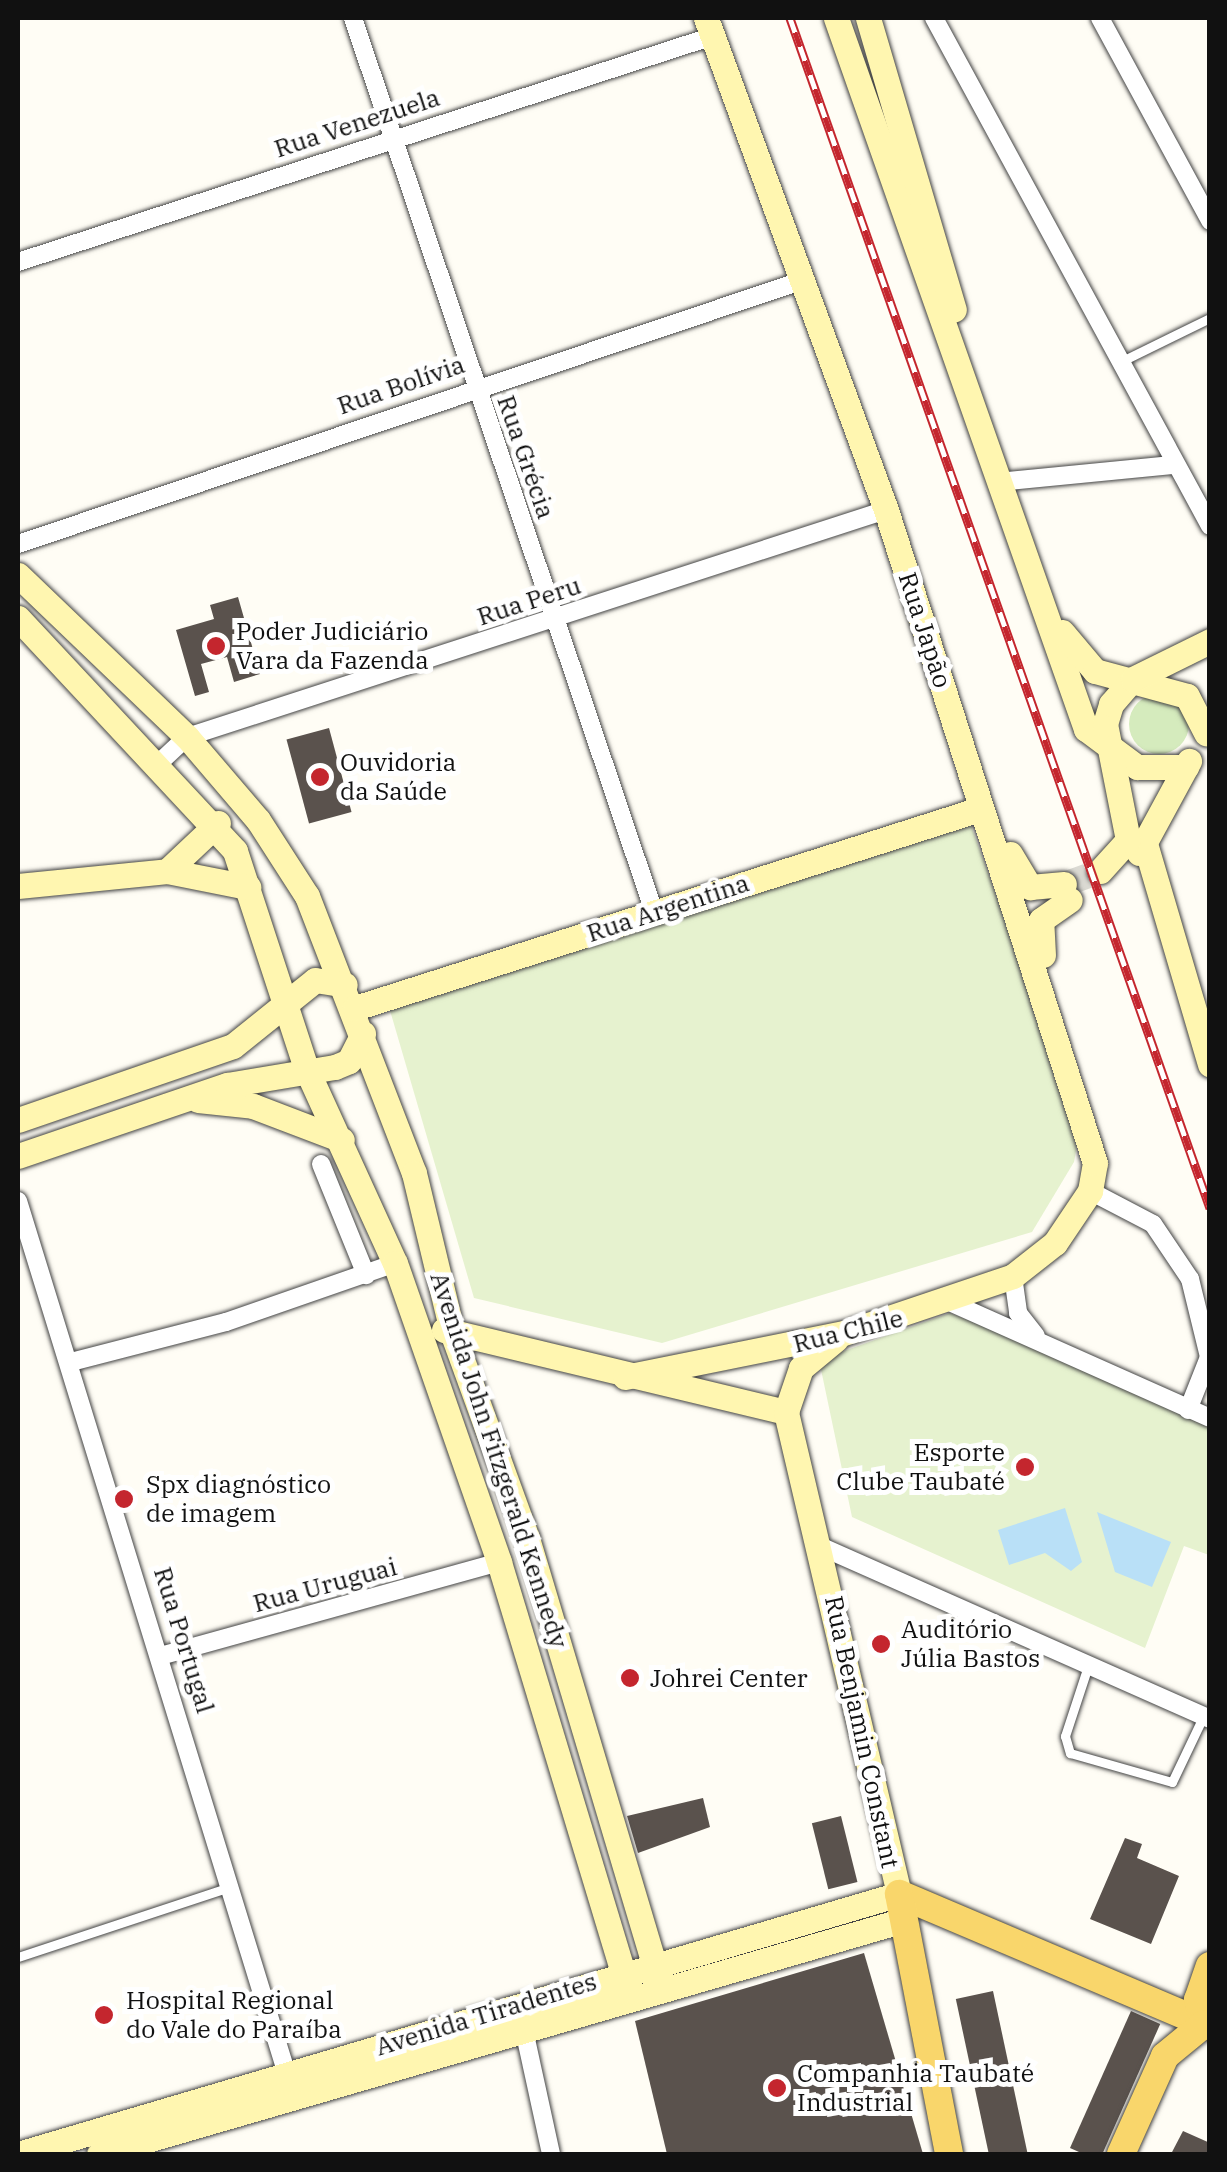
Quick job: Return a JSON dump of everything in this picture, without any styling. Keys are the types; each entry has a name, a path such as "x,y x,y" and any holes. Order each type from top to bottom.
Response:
{"main road":[{"path":"836,18 1058,622 1082,663 1133,679 1188,696 1208,730 1144,840 1134,866 1102,879 1128,840 1108,750 1111,704 1133,679 1210,641"},
{"path":"868,18 1003,481 1074,703 1108,750 1148,770 1186,767"},
{"name":"Rua Japão","path":"710,27 886,510 961,738 980,809 1059,1029 1091,1138 1090,1192"},
{"name":"Avenida John Fitzgerald Kennedy","path":"18,574 187,737 268,835 354,1009 414,1173 453,1335 527,1538 657,1975"},
{"name":"Avenida John Fitzgerald Kennedy","path":"18,618 218,823 248,887 306,1068 342,1140 398,1272 499,1562 627,1984"},
{"path":"961,738 1020,876 1046,890 1067,892 1041,920 1059,1029"},
{"name":"Rua Argentina","path":"18,1120 233,1046 315,980 354,1009 980,809"},
{"path":"167,871 218,823"},
{"path":"1144,840 1210,1064"},
{"path":"18,886 167,871 248,887"},
{"path":"18,1156 178,1100 349,1061 354,1009"},
{"path":"178,1100 253,1106 342,1140"},
{"name":"Rua Chile","path":"624,1376 844,1334 952,1303 1014,1276 1055,1243 1090,1192"},
{"path":"398,1272 453,1335"},
{"path":"786,1412 800,1368 844,1334"},
{"name":"Rua Chile","path":"453,1335 786,1412"},
{"name":"Rua Benjamin Constant","path":"786,1412 822,1547 902,1907 949,2154"},
{"path":"902,1907 929,1905 1207,2025"},
{"name":"Avenida Tiradentes","path":"99,2154 291,2086 657,1975 902,1907"},
{"path":"1162,2004 1209,1968"},
{"path":"1207,2025 1198,2000 1209,1968"},
{"name":"Avenida Tiradentes","path":"30,2153 524,2030 627,1984"},
{"path":"1121,2154 1165,2056 1207,2025"}],"street":[{"name":"Rua Grécia","path":"352,18 654,912"},
{"path":"934,18 1172,465 1210,526"},
{"path":"1100,18 1210,221"},
{"name":"Rua Venezuela","path":"18,262 710,27"},
{"name":"Rua Bolívia","path":"18,544 475,385 804,280"},
{"path":"1003,481 1172,465"},
{"name":"Rua Peru","path":"187,737 886,510"},
{"path":"159,763 187,737"},
{"path":"321,1164 366,1275"},
{"path":"1090,1192 1153,1224 1190,1279 1209,1357 1188,1410"},
{"name":"Rua Portugal","path":"18,1201 164,1655 291,2086"},
{"path":"72,1362 366,1275 398,1272"},
{"path":"1014,1276 1018,1313 1040,1340"},
{"path":"952,1303 1210,1418"},
{"path":"822,1547 1206,1718"},
{"name":"Rua Uruguai","path":"164,1655 499,1562"},
{"path":"524,2030 551,2154"}],"lane":[{"path":"1120,362 1210,318"},
{"path":"1088,1666 1064,1736 1070,1754 1172,1782 1206,1718"},
{"path":"18,1957 232,1886"}],"green space":[{"path":"1159,694 1180,703 1189,724 1180,745 1159,754 1138,745 1129,724 1138,703"},
{"path":"969,820 1080,1129 1074,1162 1032,1232 662,1343 474,1298 389,1007"},
{"name":"Esporte Clube Taubaté","path":"950,1313 1209,1416 1209,1555 1184,1546 1145,1648 852,1517 819,1360"}],"water":[{"path":"1065,1508 1082,1562 1071,1571 1045,1553 1009,1565 998,1530"},
{"path":"1097,1512 1171,1542 1152,1587 1115,1572"}],"building":[{"name":"Poder Judiciário Vara da Fazenda","path":"238,597 260,674 234,682 227,657 201,664 209,692 195,696 176,630 214,619 210,605"},
{"name":"Ouvidoria da Saúde","path":"329,728 352,812 309,823 286,739"},
{"path":"703,1798 710,1827 638,1853 627,1816"},
{"path":"841,1816 857,1882 828,1889 812,1823"},
{"path":"1125,1838 1142,1844 1137,1858 1179,1876 1151,1944 1090,1919"},
{"name":"Companhia Taubaté Industrial","path":"864,1953 923,2154 667,2154 635,2021"},
{"path":"993,1991 1028,2154 989,2154 956,1999"},
{"path":"1131,2011 1160,2024 1102,2154 1083,2154 1070,2148"},
{"path":"1183,2131 1210,2143 1210,2154 1171,2154"}],"tunnel":[{"path":"1064,884 1100,871"}],"railway":[{"path":"790,18 1210,1208"}],"place":[{"name":"Poder Judiciário Vara da Fazenda","path":"216,646"},
{"name":"Ouvidoria da Saúde","path":"320,777"},
{"name":"Esporte Clube Taubaté","path":"1025,1467"},
{"name":"Spx diagnóstico de imagem","path":"124,1499"},
{"name":"Auditório Júlia Bastos","path":"881,1644"},
{"name":"Johrei Center","path":"630,1678"},
{"name":"Hospital Regional do Vale do Paraíba","path":"104,2015"},
{"name":"Companhia Taubaté Industrial","path":"777,2088"}]}
